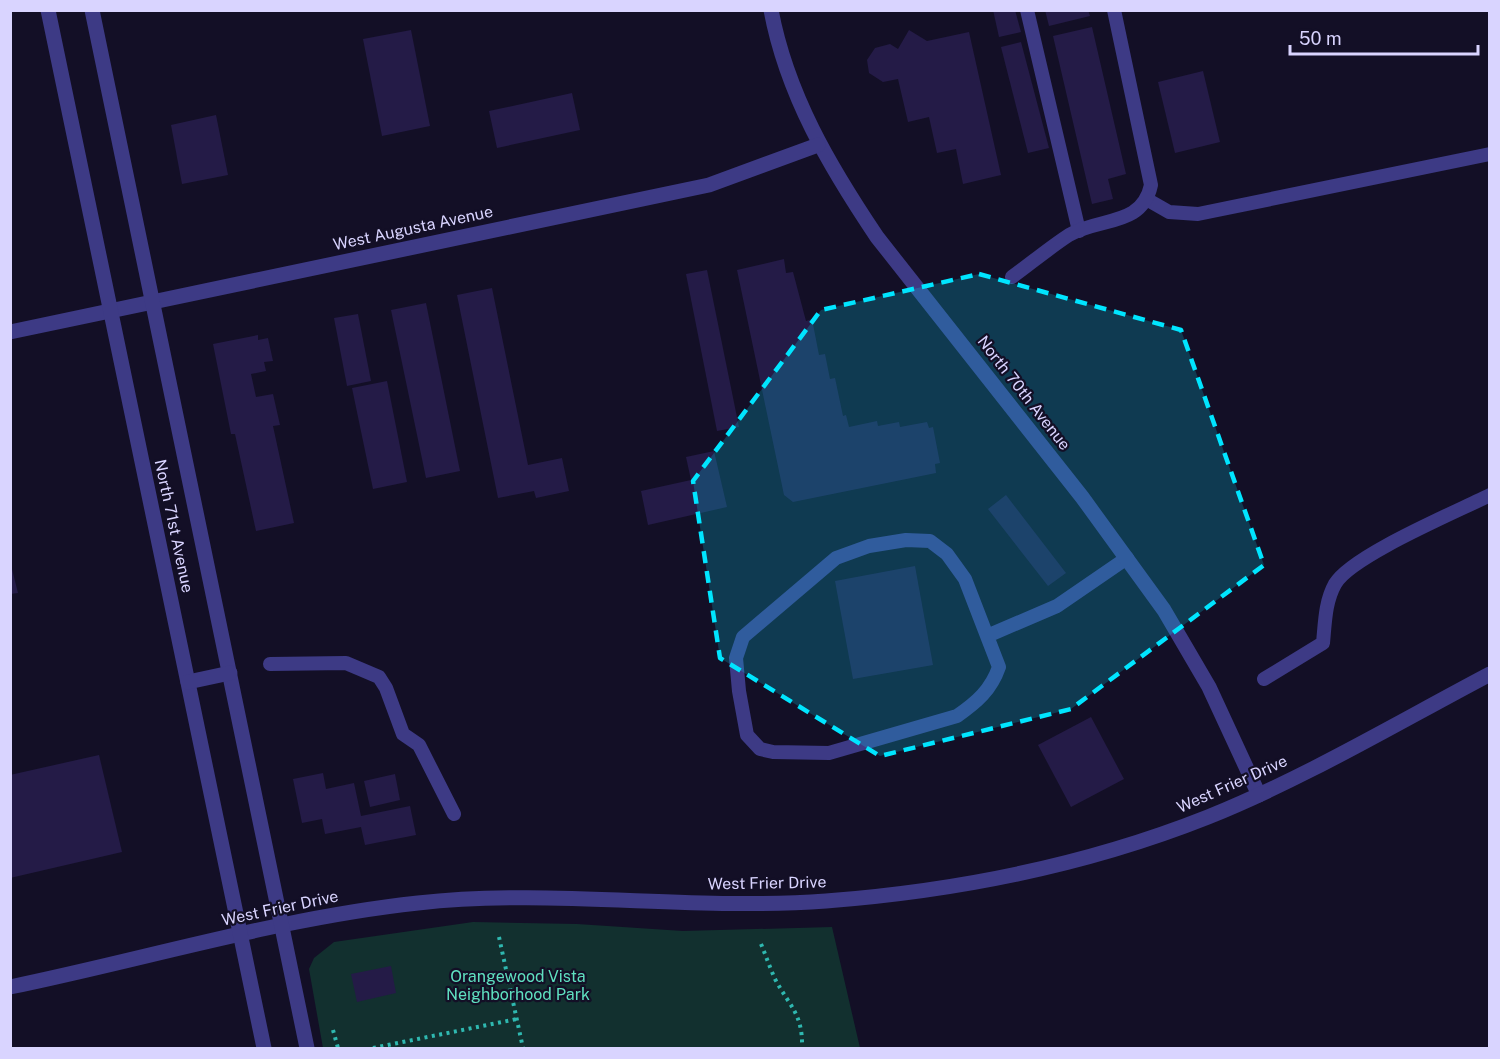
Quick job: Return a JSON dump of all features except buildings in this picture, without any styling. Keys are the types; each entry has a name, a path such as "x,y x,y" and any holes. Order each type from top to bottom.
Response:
{"street":[{"name":"North 71st Avenue","path":"48,10 264,1048"},
{"name":"North 71st Avenue","path":"92,10 307,1048"},
{"name":"North 70th Avenue","path":"771,10 781,51 818,145 878,237 1023,420 1164,610 1209,687 1259,795"},
{"name":"West Augusta Avenue","path":"10,332 709,184 818,145"},
{"path":"188,682 230,674"},
{"name":"West Frier Drive","path":"10,987 282,924 382,907 512,898 767,903 900,893 974,882 1079,859 1136,843 1259,795 1490,674"}],"lane":[{"path":"1027,10 1079,231"},
{"path":"1012,277 1070,234 1134,214 1148,200 1151,185 1114,10"},
{"path":"1148,200 1169,212 1198,214 1490,154"},
{"path":"1264,679 1323,642 1327,604 1336,583 1359,561 1490,495"},
{"path":"906,540 930,541 947,554 965,579 987,636 999,667 993,685 957,717 829,753 773,752 760,748 747,735 736,658 743,637 836,558 869,546 906,540"},
{"path":"987,636 1057,606 1127,558"},
{"path":"270,664 346,663 379,677 386,688 403,734 419,745 454,814"}],"path":[{"path":"499,937 523,1048"},
{"path":"761,944 776,980 797,1011 803,1035 802,1048"},
{"path":"373,1048 517,1019"},
{"path":"333,1030 338,1048"}],"highlighted area":[{"path":"979,274 1181,330 1264,565 1071,709 880,756 720,658 693,481 821,310"}],"green space":[{"name":"Orangewood Vista Neighborhood Park","path":"473,922 577,924 683,931 832,927 860,1048 323,1048 309,969 314,958 334,942"}]}
